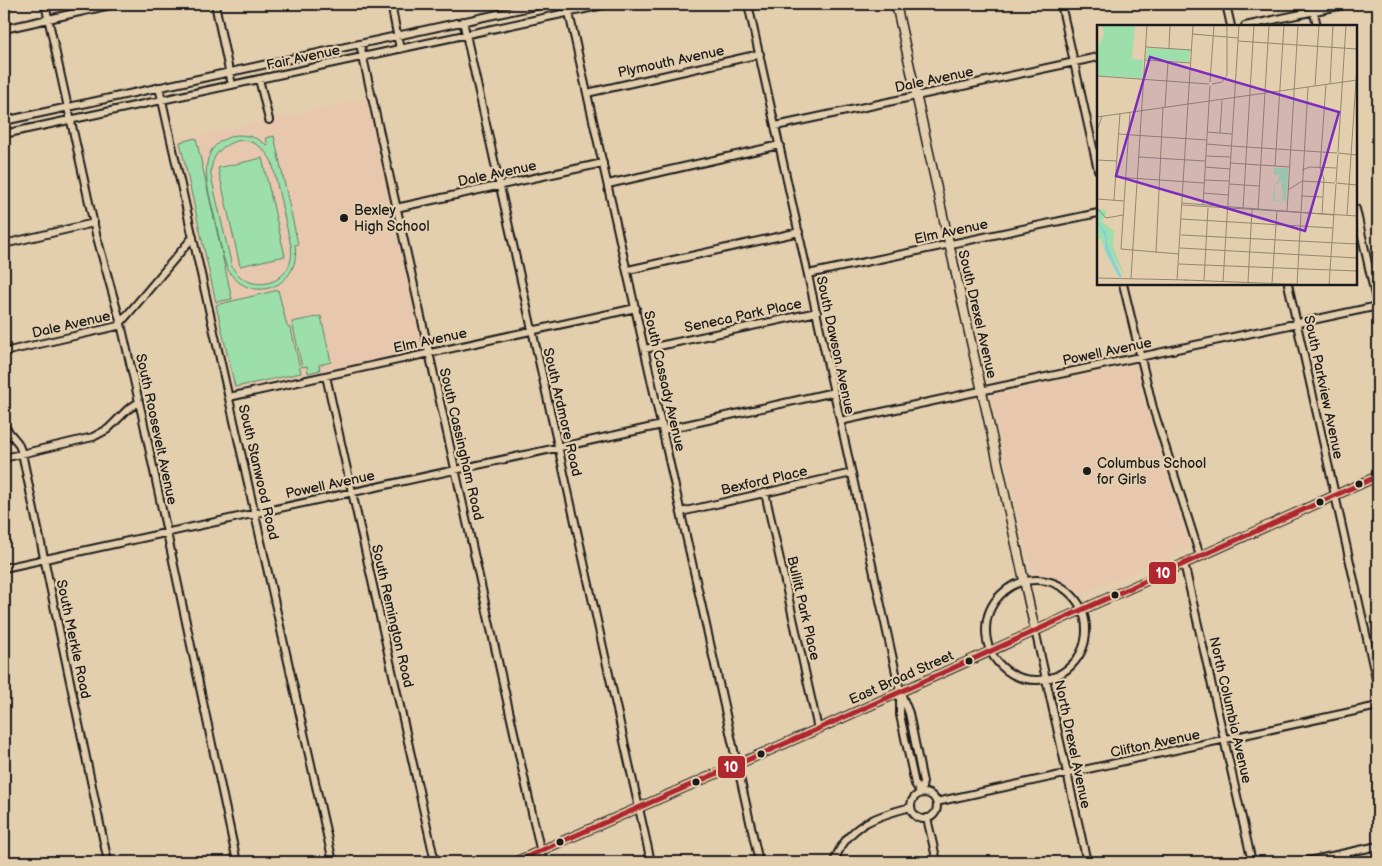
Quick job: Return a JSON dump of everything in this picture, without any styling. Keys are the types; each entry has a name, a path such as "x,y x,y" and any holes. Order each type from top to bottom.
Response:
{"main road":[{"name":"South Drexel Avenue","path":"896,4 1036,630"},
{"name":"East Broad Street","path":"515,862 738,764 1378,476"}],"street":[{"name":"South Roosevelt Avenue","path":"45,4 94,223 140,402 237,862"},
{"path":"4,29 115,4"},
{"path":"215,4 232,85"},
{"path":"391,4 400,48"},
{"name":"Fair Avenue","path":"4,121 544,4"},
{"name":"South Cassady Avenue","path":"567,4 759,862"},
{"name":"Fair Avenue","path":"4,134 608,4"},
{"name":"South Dawson Avenue","path":"748,4 900,691 900,715 915,784 921,793"},
{"path":"1061,4 1097,166"},
{"path":"1226,4 1231,25"},
{"path":"1312,4 1317,25"},
{"path":"1250,25 1348,4"},
{"name":"South Ardmore Road","path":"463,21 651,862"},
{"name":"South Cassingham Road","path":"360,44 543,862"},
{"name":"Plymouth Avenue","path":"587,92 760,54"},
{"name":"Dale Avenue","path":"776,126 1097,57"},
{"path":"259,79 269,120"},
{"name":"South Stanwood Road","path":"159,87 334,862"},
{"path":"608,184 780,145"},
{"name":"Dale Avenue","path":"396,208 603,163"},
{"name":"Elm Avenue","path":"808,274 1097,213"},
{"path":"1357,213 1378,307"},
{"path":"4,244 94,223"},
{"path":"628,270 799,232"},
{"name":"Dale Avenue","path":"4,352 113,328 121,324 193,237"},
{"path":"1123,285 1153,408 1200,556"},
{"name":"South Parkview Avenue","path":"1288,285 1378,688"},
{"name":"Powell Avenue","path":"840,421 1378,307"},
{"name":"Elm Avenue","path":"229,397 636,308"},
{"name":"Seneca Park Place","path":"645,349 816,312"},
{"name":"South Remington Road","path":"326,376 436,862"},
{"name":"Powell Avenue","path":"4,568 558,448 834,392"},
{"path":"4,458 93,437 108,429 127,410 140,402"},
{"name":"South Merkle Road","path":"4,426 18,443 22,453 108,862"},
{"name":"Bexford Place","path":"681,512 852,473"},
{"name":"Bullitt Park Place","path":"765,493 818,728"},
{"name":"North Columbia Avenue","path":"1184,563 1252,862"},
{"path":"1042,580 1059,585 1072,595 1082,610 1087,631 1081,653 1067,670 1057,676 1028,680 1014,675 1000,665 990,650 986,621 994,602 1006,590 1024,581 1042,580"},
{"name":"North Drexel Avenue","path":"1036,630 1087,862"},
{"name":"Clifton Avenue","path":"936,802 1378,706"},
{"path":"921,793 931,795 936,802 936,810 931,816 923,819 914,815 910,807 912,799 921,793"},
{"path":"834,862 840,848 858,828 879,816 910,807"},
{"path":"927,818 937,862"},
{"path":"1304,862 1378,846"}],"shaded area":[{"path":"367,99 422,350 233,390 177,140"},
{"name":"Columbus School for Girls","path":"1135,365 1189,548 1079,595 1063,581 1049,576 1033,575 991,395"}],"green space":[{"path":"237,135 250,136 268,146 266,138 274,136 298,244 295,245 295,260 290,272 282,281 272,287 260,289 247,287 236,280 225,262 209,194 206,169 208,157 223,140","holes":["242,140 252,142 260,147 272,162 291,246 291,259 287,269 280,277 271,282 261,284 250,282 240,277 232,267 211,176 215,157 223,147"]},
{"path":"196,138 232,299 216,302 180,142"},
{"path":"262,158 285,256 240,266 218,168"},
{"path":"278,290 287,326 291,329 301,373 235,387 216,305"},
{"path":"321,316 331,362 319,365 320,370 308,373 307,366 302,367 292,322"}],"transit line":[{"name":"10","path":"515,862 818,729 1378,476"}],"place":[{"name":"Bexley High School","path":"344,218"},
{"name":"Columbus School for Girls","path":"1087,471"}]}
